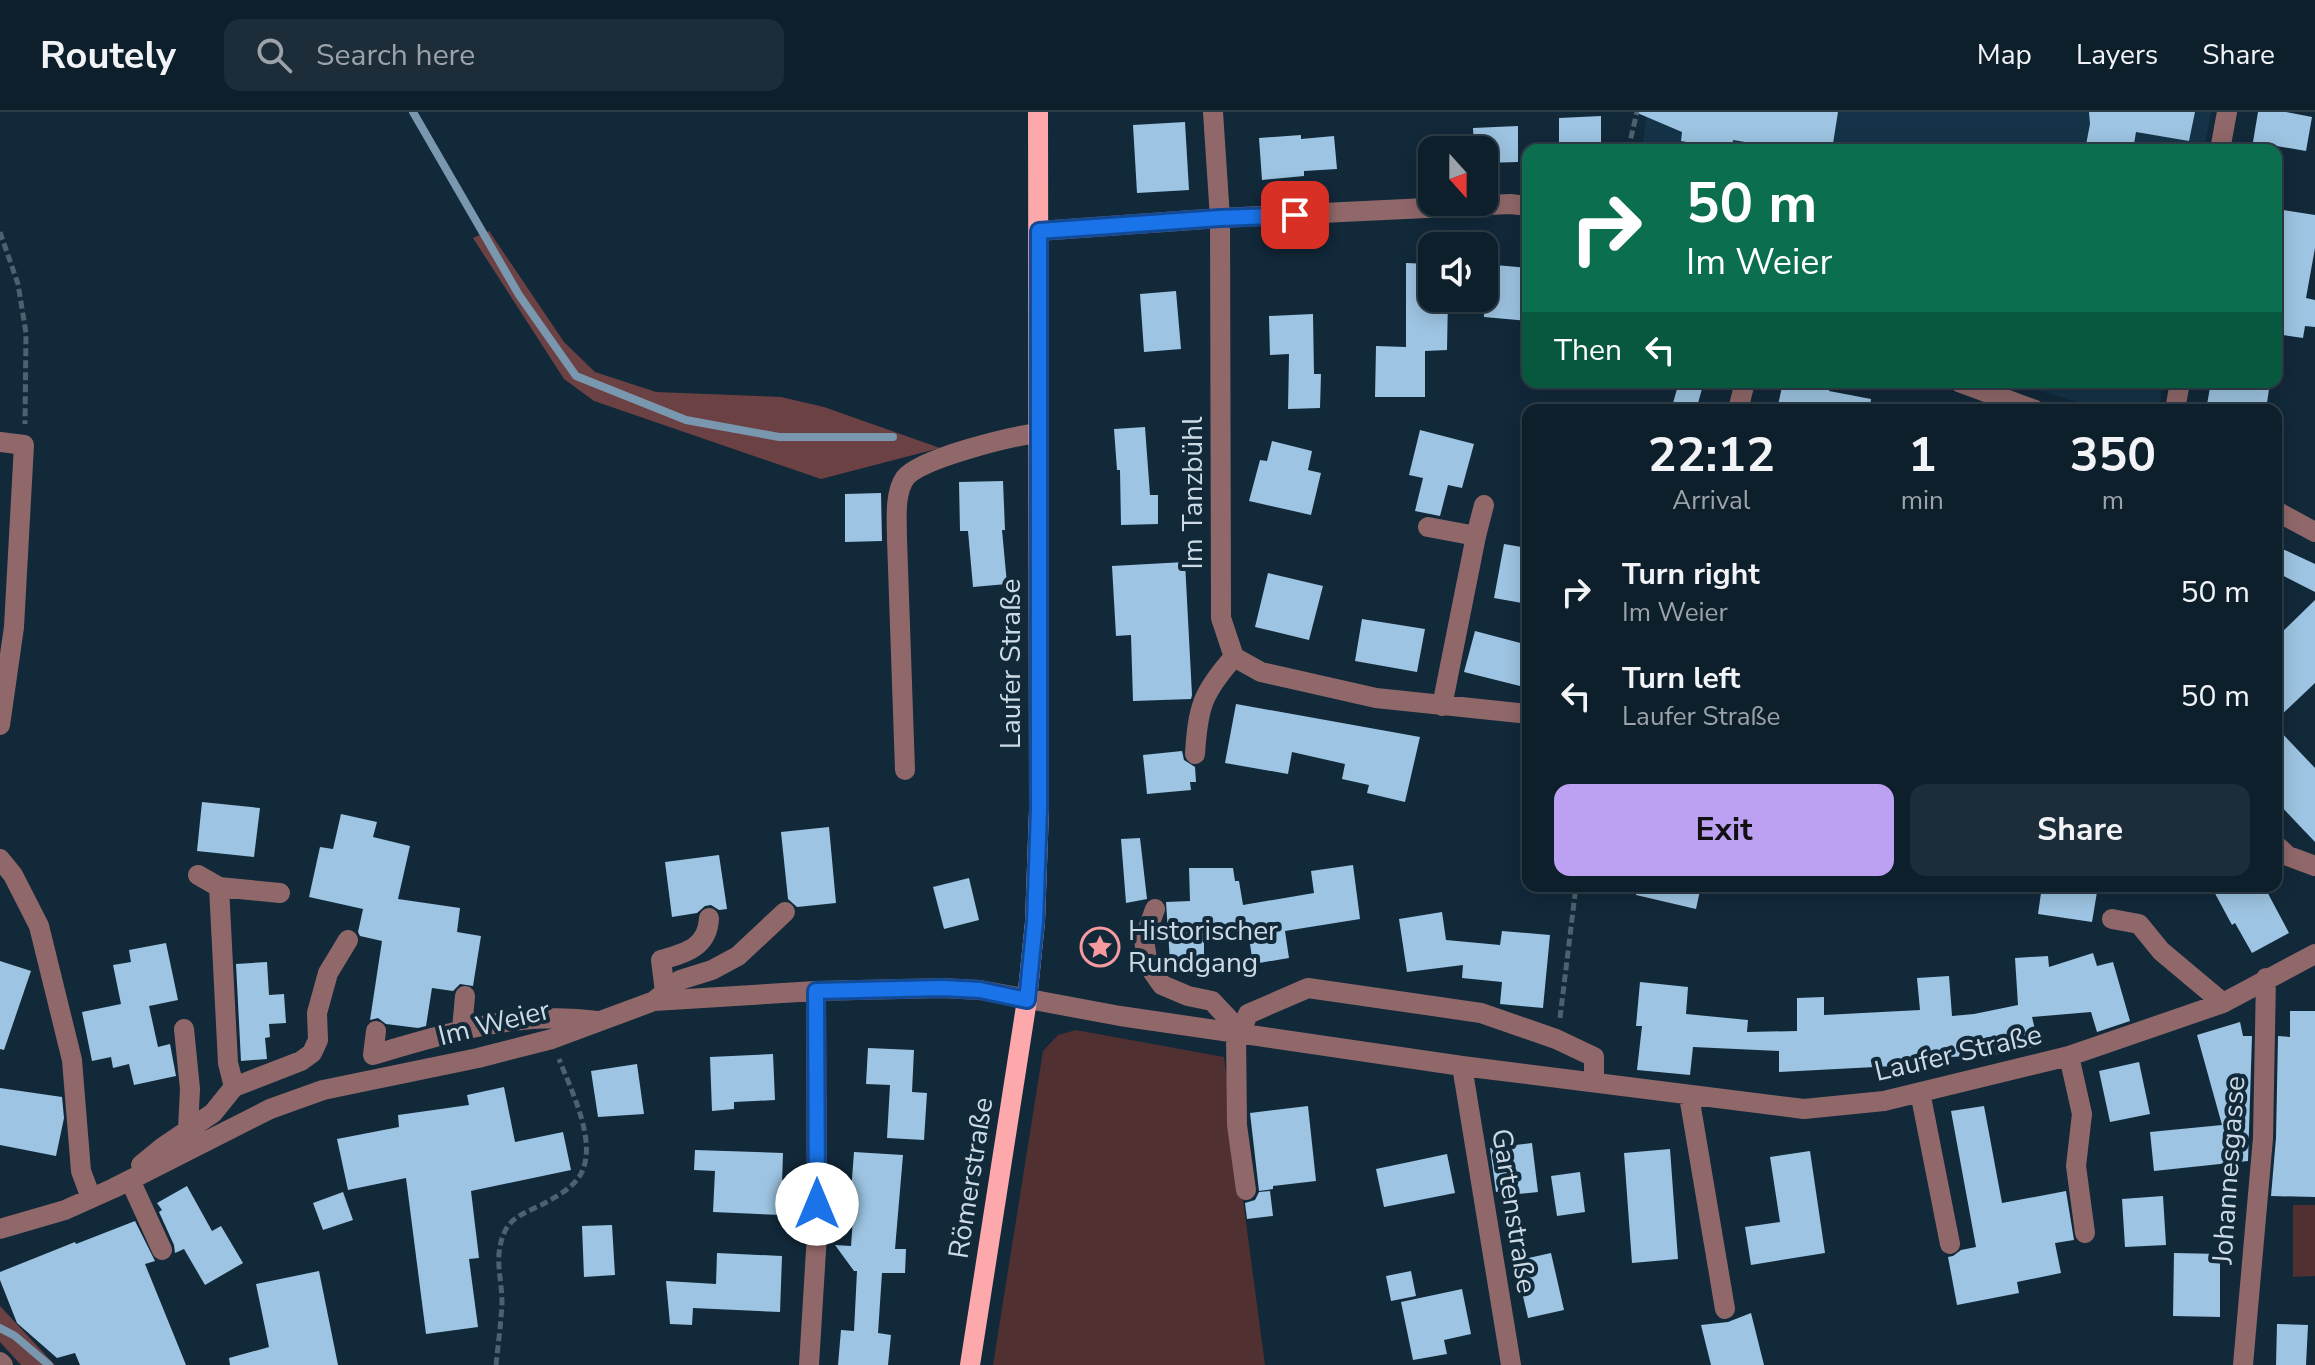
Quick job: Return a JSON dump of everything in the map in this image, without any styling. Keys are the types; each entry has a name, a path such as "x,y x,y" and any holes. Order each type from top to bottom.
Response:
{"main road":[{"name":"Laufer Straße","path":"1027,1000 1035,922 1039,810 1038,112"},
{"name":"Römerstraße","path":"970,1365 1027,1000"}],"street":[{"name":"Im Tanzbühl","path":"1213,112 1220,218 1221,618 1234,657"},
{"path":"2221,144 2227,112"},
{"path":"1039,231 1220,218 1522,205"},
{"path":"1975,388 2019,404"},
{"path":"905,770 897,539 897,503 904,479 919,467 1012,436 1039,433"},
{"path":"0,442 24,445 14,627 0,725"},
{"path":"1442,706 1484,505"},
{"path":"2282,514 2315,532"},
{"path":"1428,527 1476,536"},
{"path":"1195,754 1197,714 1211,682 1234,657 1261,672 1376,698 1522,713"},
{"path":"2282,850 2288,856 2315,866"},
{"path":"0,859 13,875 39,926 72,1060 81,1171 91,1198"},
{"path":"198,875 219,887 280,893"},
{"path":"219,887 228,1063 234,1087"},
{"path":"1155,909 1144,940 1148,965 1162,985 1188,996 1212,1001 1239,1032"},
{"path":"660,996 680,980 712,970 738,956 785,912"},
{"path":"660,996 661,960 689,952 702,942 709,928 709,918"},
{"path":"2112,919 2139,924 2161,951 2223,1003"},
{"path":"162,1250 122,1184 163,1147 213,1113 234,1087 301,1061 312,1053 318,1040 317,1013 328,973 348,940"},
{"name":"Laufer Straße","path":"1027,1000 1462,1066 1804,1109 1884,1101 2069,1056 2223,1003 2315,954"},
{"name":"Johannesgasse","path":"2243,1365 2263,1138 2266,978"},
{"name":"Im Weier","path":"0,1229 65,1210 270,1109 323,1090 478,1058 552,1039 660,996 942,988 980,990 1027,1000"},
{"path":"1246,1190 1237,1125 1239,1032 1248,1014 1308,988 1481,1013 1556,1039 1594,1057 1594,1081"},
{"path":"809,1365 817,1234 816,991"},
{"path":"462,1029 465,996"},
{"path":"376,1031 373,1055 462,1029 521,1019 567,1016 601,1021"},
{"path":"184,1029 190,1089 188,1129"},
{"path":"2069,1056 2082,1114 2076,1166 2085,1233"},
{"name":"Gartenstraße","path":"1462,1066 1511,1365"},
{"path":"1920,1092 1950,1244"},
{"path":"1689,1096 1725,1309"}],"path":[{"path":"1629,144 1637,112"},
{"path":"0,232 18,284 26,333 24,445"},
{"path":"1562,1007 1575,892"},
{"path":"496,1365 502,1304 497,1256 507,1227 516,1217 566,1190 585,1165 587,1146 582,1121 552,1039"}],"shaded area":[{"path":"1647,112 2211,112 2205,144 1643,144"},
{"path":"489,231 564,342 595,372 656,392 781,397 824,407 940,448 821,479 594,401 564,379 473,238"},
{"path":"2030,388 2162,388 2160,404 2084,404"},
{"path":"1076,1030 1224,1057 1265,1365 993,1365 1043,1051 1058,1035"},
{"path":"2293,1205 2315,1205 2315,1276 2293,1277"},
{"path":"0,1306 55,1365 21,1365 0,1342"}],"building":[{"path":"1635,112 1838,112 1833,144 1757,144 1733,140 1733,144 1698,144 1681,141 1682,132"},
{"path":"2089,112 2195,112 2189,141 2136,132 2134,144 2086,144"},
{"path":"2258,112 2286,112 2312,117 2306,151 2282,147 2282,144 2253,142"},
{"path":"1601,116 1601,144 1559,144 1559,118"},
{"path":"1185,122 1189,190 1137,193 1133,125"},
{"path":"1518,126 1518,162 1498,163 1498,136 1473,136 1473,128"},
{"path":"1301,135 1301,139 1334,136 1337,169 1304,171 1304,176 1262,180 1259,138"},
{"path":"2282,210 2315,215 2315,248 2306,298 2315,300 2315,327 2305,326 2303,338 2282,335"},
{"path":"1406,263 1418,263 1418,312 1448,312 1447,350 1425,351 1425,397 1375,397 1376,346 1406,347"},
{"path":"1498,265 1522,267 1522,320 1484,317 1484,312 1498,312"},
{"path":"1176,291 1181,349 1144,352 1140,294"},
{"path":"1313,314 1314,374 1321,374 1320,408 1288,409 1289,354 1270,355 1269,316"},
{"path":"1677,388 1702,388 1698,404 1673,404"},
{"path":"1782,388 1830,388 1829,391 1871,399 1871,404 1778,404"},
{"path":"2210,388 2269,388 2267,404 2207,404"},
{"path":"1145,427 1150,495 1158,495 1158,524 1121,525 1120,470 1117,470 1114,429"},
{"path":"1420,430 1474,444 1462,488 1448,485 1440,516 1415,511 1423,478 1409,475"},
{"path":"1272,441 1312,451 1308,470 1321,473 1311,515 1249,501 1260,460 1267,461"},
{"path":"1003,481 1005,530 1002,530 1007,584 973,587 968,531 960,531 959,482"},
{"path":"881,493 882,541 845,542 845,494"},
{"path":"1504,544 1522,547 1522,603 1494,598"},
{"path":"2282,549 2315,564 2315,592 2282,575"},
{"path":"1185,562 1191,699 1133,701 1131,635 1116,636 1112,566"},
{"path":"1268,573 1323,586 1309,640 1255,627"},
{"path":"2315,600 2315,683 2282,714 2282,632"},
{"path":"1362,619 1425,629 1417,672 1355,661"},
{"path":"1475,631 1522,643 1522,686 1464,672"},
{"path":"1236,704 1420,737 1405,802 1367,793 1369,785 1342,779 1345,764 1292,752 1288,774 1225,763"},
{"path":"2282,733 2315,768 2315,842 2282,807"},
{"path":"1182,751 1184,760 1195,767 1196,782 1190,782 1191,790 1147,794 1143,755"},
{"path":"202,802 260,808 254,857 197,851"},
{"path":"341,814 377,822 373,837 410,846 398,899 460,908 457,932 481,936 473,986 460,984 453,991 432,988 426,1026 386,1024 378,1018 370,1020 382,941 360,936 358,932 363,909 309,897 320,847 333,849"},
{"path":"829,827 836,903 797,907 788,899 781,832"},
{"path":"1140,838 1147,899 1126,903 1121,839"},
{"path":"719,855 727,909 719,910 711,905 697,913 672,917 665,862"},
{"path":"1353,865 1360,919 1285,931 1289,958 1253,964 1247,924 1204,934 1204,962 1170,962 1166,902 1190,901 1189,868 1233,868 1235,881 1239,881 1243,905 1314,893 1311,871"},
{"path":"969,878 979,920 944,929 933,887"},
{"path":"1636,892 1700,892 1696,909 1636,895"},
{"path":"2097,892 2092,922 2038,914 2041,893"},
{"path":"2214,892 2267,892 2289,933 2252,953 2235,923 2232,925"},
{"path":"1442,912 1446,940 1500,945 1502,931 1550,935 1543,1008 1500,1004 1502,982 1462,978 1463,965 1407,972 1399,919"},
{"path":"166,943 178,1000 149,1006 158,1047 170,1044 176,1076 134,1085 129,1064 113,1068 111,1057 92,1061 82,1012 121,1004 113,965 131,962 129,950"},
{"path":"2093,953 2097,966 2113,962 2130,1021 2097,1032 2091,1012 2032,1017 2039,1046 2000,1054 1951,1057 1952,1063 1779,1072 1779,1051 1693,1047 1690,1075 1637,1070 1642,1026 1636,1026 1640,982 1688,987 1686,1014 1748,1020 1747,1032 1797,1031 1797,998 1824,997 1824,1015 1920,1010 1917,978 1949,976 1952,1016 1974,1014 2018,1005 2015,958 2048,956 2049,967"},
{"path":"0,961 31,971 4,1050 0,1049"},
{"path":"267,962 269,995 284,994 286,1023 269,1024 270,1037 265,1038 267,1059 241,1061 236,964"},
{"path":"2290,1011 2315,1011 2315,1197 2271,1196 2276,1138 2278,1036 2290,1037"},
{"path":"2240,1022 2243,1036 2252,1036 2248,1161 2154,1171 2150,1132 2222,1125 2197,1035"},
{"path":"868,1048 914,1050 912,1092 927,1093 924,1140 887,1138 890,1085 866,1084"},
{"path":"773,1054 775,1100 734,1102 734,1109 712,1111 710,1057"},
{"path":"2139,1062 2150,1114 2110,1122 2099,1071"},
{"path":"637,1064 644,1114 598,1117 591,1071"},
{"path":"504,1087 515,1142 563,1132 571,1170 471,1191 479,1258 469,1259 478,1327 426,1334 406,1178 348,1190 337,1139 399,1127 398,1115 469,1105 467,1095"},
{"path":"0,1088 62,1097 64,1118 56,1156 0,1145"},
{"path":"1308,1106 1316,1181 1273,1186 1273,1189 1259,1191 1250,1113"},
{"path":"1984,1106 2002,1203 2066,1191 2074,1240 2055,1243 2061,1273 2017,1282 2019,1293 1957,1305 1948,1257 1976,1247 1951,1111"},
{"path":"1532,1143 1538,1192 1496,1192 1490,1148"},
{"path":"1670,1149 1678,1259 1632,1263 1624,1153"},
{"path":"695,1150 783,1153 781,1215 713,1212 715,1171 694,1170"},
{"path":"1810,1151 1825,1253 1751,1265 1745,1227 1780,1222 1770,1157"},
{"path":"854,1152 903,1155 895,1249 906,1249 905,1273 882,1273 878,1333 891,1335 888,1365 838,1365 841,1330 854,1331 857,1271 835,1245 851,1246"},
{"path":"1447,1154 1455,1193 1384,1207 1376,1169"},
{"path":"1580,1172 1585,1212 1557,1216 1551,1176"},
{"path":"187,1186 212,1231 221,1226 243,1263 205,1285 184,1249 175,1253 157,1203"},
{"path":"1270,1191 1273,1216 1247,1219 1245,1203 1255,1200 1259,1192"},
{"path":"343,1192 353,1220 323,1230 313,1203"},
{"path":"2163,1196 2166,1245 2125,1247 2122,1199"},
{"path":"135,1221 155,1261 145,1264 186,1365 80,1365 75,1353 57,1358 17,1323 0,1280 0,1272"},
{"path":"612,1225 615,1275 584,1277 582,1226"},
{"path":"717,1253 782,1256 780,1312 693,1308 692,1325 670,1324 666,1281 716,1284"},
{"path":"1551,1253 1564,1310 1528,1318 1515,1261"},
{"path":"2174,1253 2220,1254 2220,1317 2173,1316"},
{"path":"319,1271 338,1365 230,1365 229,1358 269,1347 256,1284"},
{"path":"1411,1271 1416,1296 1391,1301 1386,1276"},
{"path":"1462,1289 1471,1334 1444,1340 1447,1354 1413,1360 1401,1302"},
{"path":"1751,1313 1764,1365 1711,1365 1701,1325 1728,1322"},
{"path":"2277,1324 2308,1325 2306,1365 2276,1365"}],"waterway":[{"path":"413,112 519,295 576,376 686,420 779,437 893,437"},
{"path":"0,1328 15,1336 49,1365"}],"place":[{"name":"Historischer Rundgang","path":"1100,947"}],"route":[{"path":"817,1204 816,991 942,988 980,990 1027,1000 1035,922 1039,810 1039,231 1295,215"}]}
